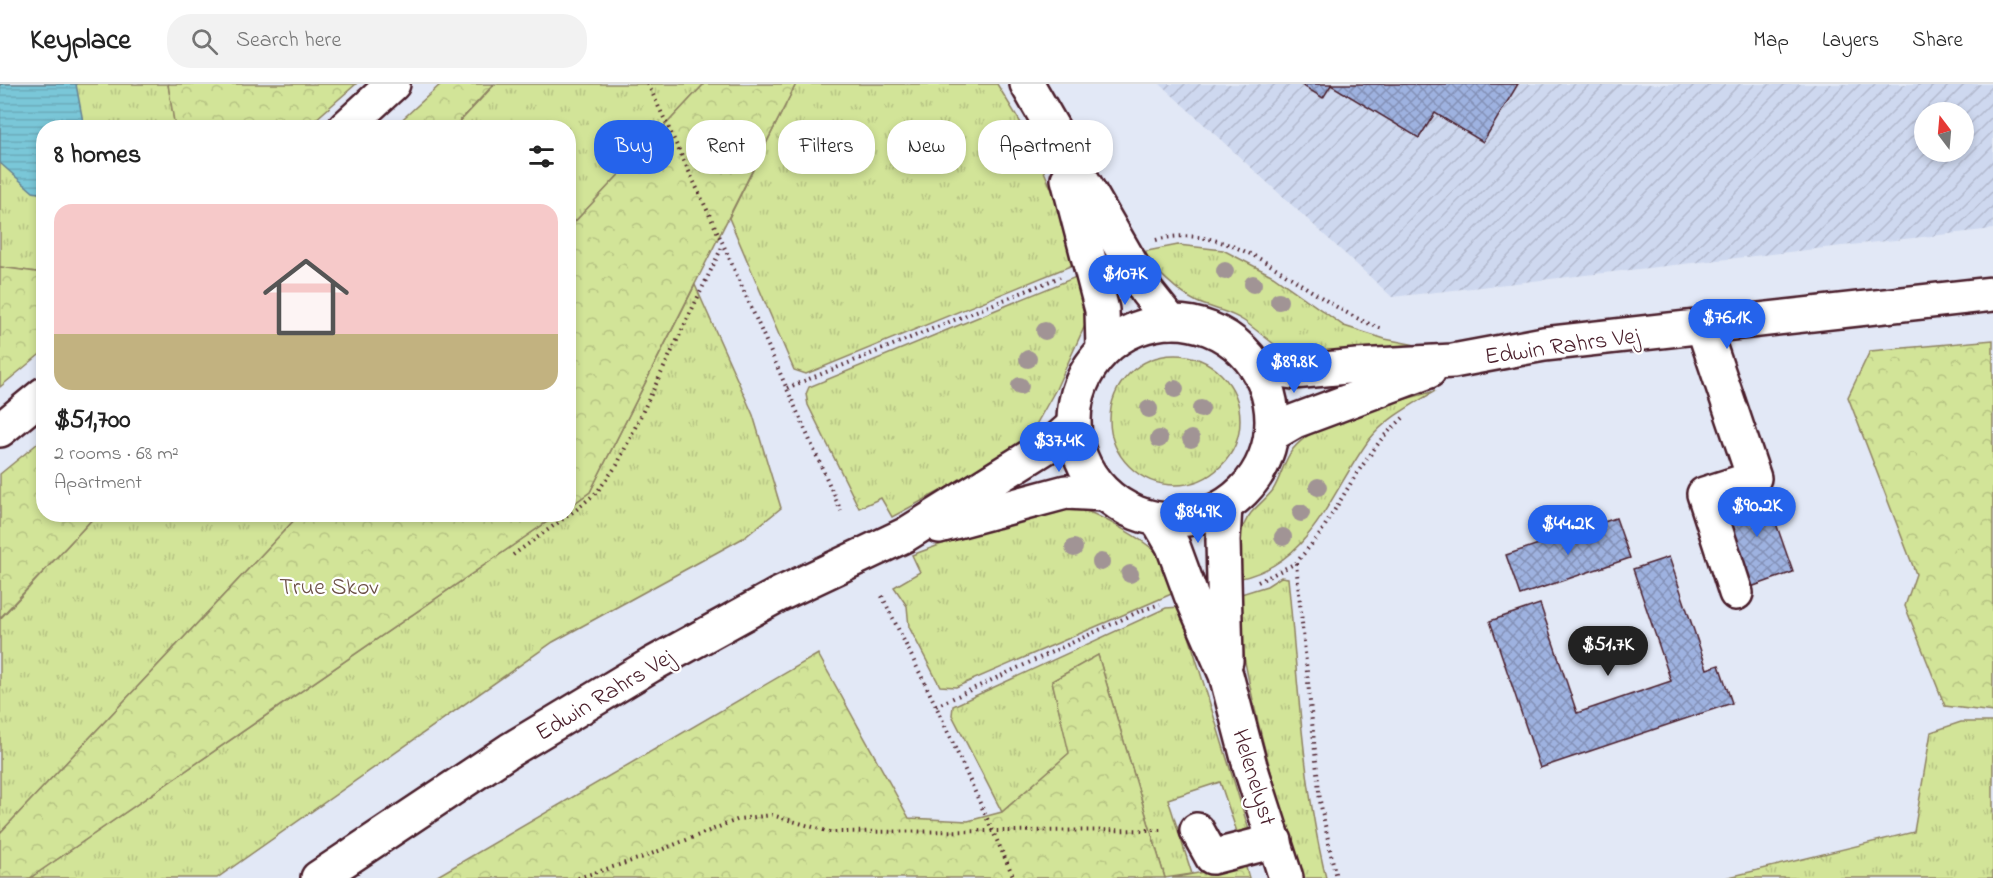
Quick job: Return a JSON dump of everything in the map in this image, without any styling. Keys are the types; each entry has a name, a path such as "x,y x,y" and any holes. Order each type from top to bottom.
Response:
{"main road":[{"path":"354,120 393,84"},
{"path":"1027,84 1047,120"},
{"path":"1066,174 1092,264 1102,310 1103,350"},
{"path":"1079,174 1125,250 1147,292 1171,322"},
{"name":"Edwin Rahrs Vej","path":"1256,367 1293,372 1357,366 1454,362 1544,344 1993,294"},
{"path":"1171,322 1187,323 1219,333 1246,354 1267,388 1272,411 1271,435 1267,452 1251,483 1225,506 1192,519 1158,520 1129,510 1104,494 1088,474 1081,458 1073,426 1073,412 1080,384 1103,350 1134,329 1171,322"},
{"path":"1703,327 1754,478 1704,494 1736,593"},
{"name":"Edwin Rahrs Vej","path":"1271,435 1295,421 1454,362"},
{"path":"0,430 36,401"},
{"path":"905,535 1057,440 1073,426"},
{"path":"905,535 1065,492 1104,494"},
{"name":"Helenelyst","path":"1225,506 1223,540 1226,587 1226,675"},
{"name":"Helenelyst","path":"1158,520 1173,546 1191,595 1226,675 1250,766 1286,878"},
{"name":"Edwin Rahrs Vej","path":"318,878 510,750 651,665 778,595 905,535"},
{"path":"1197,830 1212,857 1275,841"}],"path":[{"path":"648,84 723,244 841,511"},
{"path":"1125,250 1167,237 1215,240 1254,255 1360,322 1388,331"},
{"path":"576,508 590,498 617,465 723,244"},
{"path":"787,388 1092,264"},
{"path":"1226,587 1258,582 1296,563 1320,534 1357,473 1383,437 1411,412"},
{"path":"513,555 558,522"},
{"path":"1296,563 1320,801 1336,878"},
{"path":"936,706 1140,611 1191,595"},
{"path":"882,596 936,706 1014,878"},
{"path":"578,878 641,858 740,819 772,814 830,832 991,829 1197,830"}],"shaded area":[{"path":"1160,84 1993,84 1993,229 1392,297"}],"green space":[{"path":"0,84 168,84 174,120 36,120 36,272 0,267"},
{"path":"168,84 356,84 315,120 174,120"},
{"path":"441,84 494,84 461,120 402,120"},
{"path":"495,84 704,84 670,120 594,120 594,174 620,174 576,221 576,120 461,120"},
{"path":"704,84 796,84 766,143 766,120 686,120 686,174 751,174 590,492 576,502 576,221 620,174 674,174 674,120 670,120"},
{"path":"796,84 997,84 1019,120 978,120 978,174 1045,174 1076,247 1080,262 806,374 794,370 729,218 751,174 766,174 766,144"},
{"path":"1178,245 1223,250 1273,276 1344,326 1385,339 1426,347 1294,357 1239,318 1197,302 1182,293 1142,252"},
{"path":"0,267 36,272 36,358 0,387"},
{"path":"1083,274 1086,323 1056,389 1024,446 892,517 881,498 859,508 808,405 806,394 809,387"},
{"path":"695,285 753,415 781,508 745,537 553,642 217,878 30,878 547,522 576,522 576,502 590,492"},
{"path":"1993,340 1993,712 1945,706 1905,606 1916,574 1848,397 1870,351"},
{"path":"1175,355 1200,360 1221,374 1235,395 1240,420 1235,445 1221,466 1200,480 1175,485 1150,480 1129,466 1115,445 1110,420 1115,395 1129,374 1150,360"},
{"path":"1435,391 1400,412 1376,432 1355,461 1330,504 1301,543 1283,559 1262,571 1237,579 1240,536 1246,520 1273,490 1287,458 1305,437 1339,419"},
{"path":"36,445 36,522 89,522 0,618 0,474"},
{"path":"1076,507 1119,527 1151,548 1164,562 1176,592 956,687 940,686 909,627 907,606 894,587 920,572 912,555 1016,517"},
{"path":"90,522 292,522 0,833 0,619"},
{"name":"True Skov","path":"292,522 547,522 30,878 0,878 0,833"},
{"path":"1281,577 1288,578 1306,766 1326,878 1303,878 1262,738 1242,643 1241,594 1267,586"},
{"path":"1180,607 1249,830 1238,835 1220,782 1168,799 1192,874 1165,878 1098,655 1052,681 1070,753 1002,812 952,715 953,706 1166,608"},
{"path":"818,654 909,818 968,821 1002,812 1069,753 1052,681 1098,655 1165,878 434,878"},
{"path":"1961,722 1993,722 1993,878 1725,878 1914,832 1931,732"},
{"path":"1245,864 1249,878 1172,878"}],"water":[{"path":"0,84 76,84 83,120 36,120 36,193 0,163"}],"building":[{"path":"1300,84 1518,84 1483,142 1435,113 1419,138 1331,85 1323,98"},
{"path":"1764,489 1793,572 1751,587 1722,504"},
{"path":"1616,518 1630,558 1520,595 1506,555"},
{"path":"1669,557 1707,669 1719,665 1732,703 1540,768 1490,621 1540,604 1577,713 1671,681 1633,569"}]}
